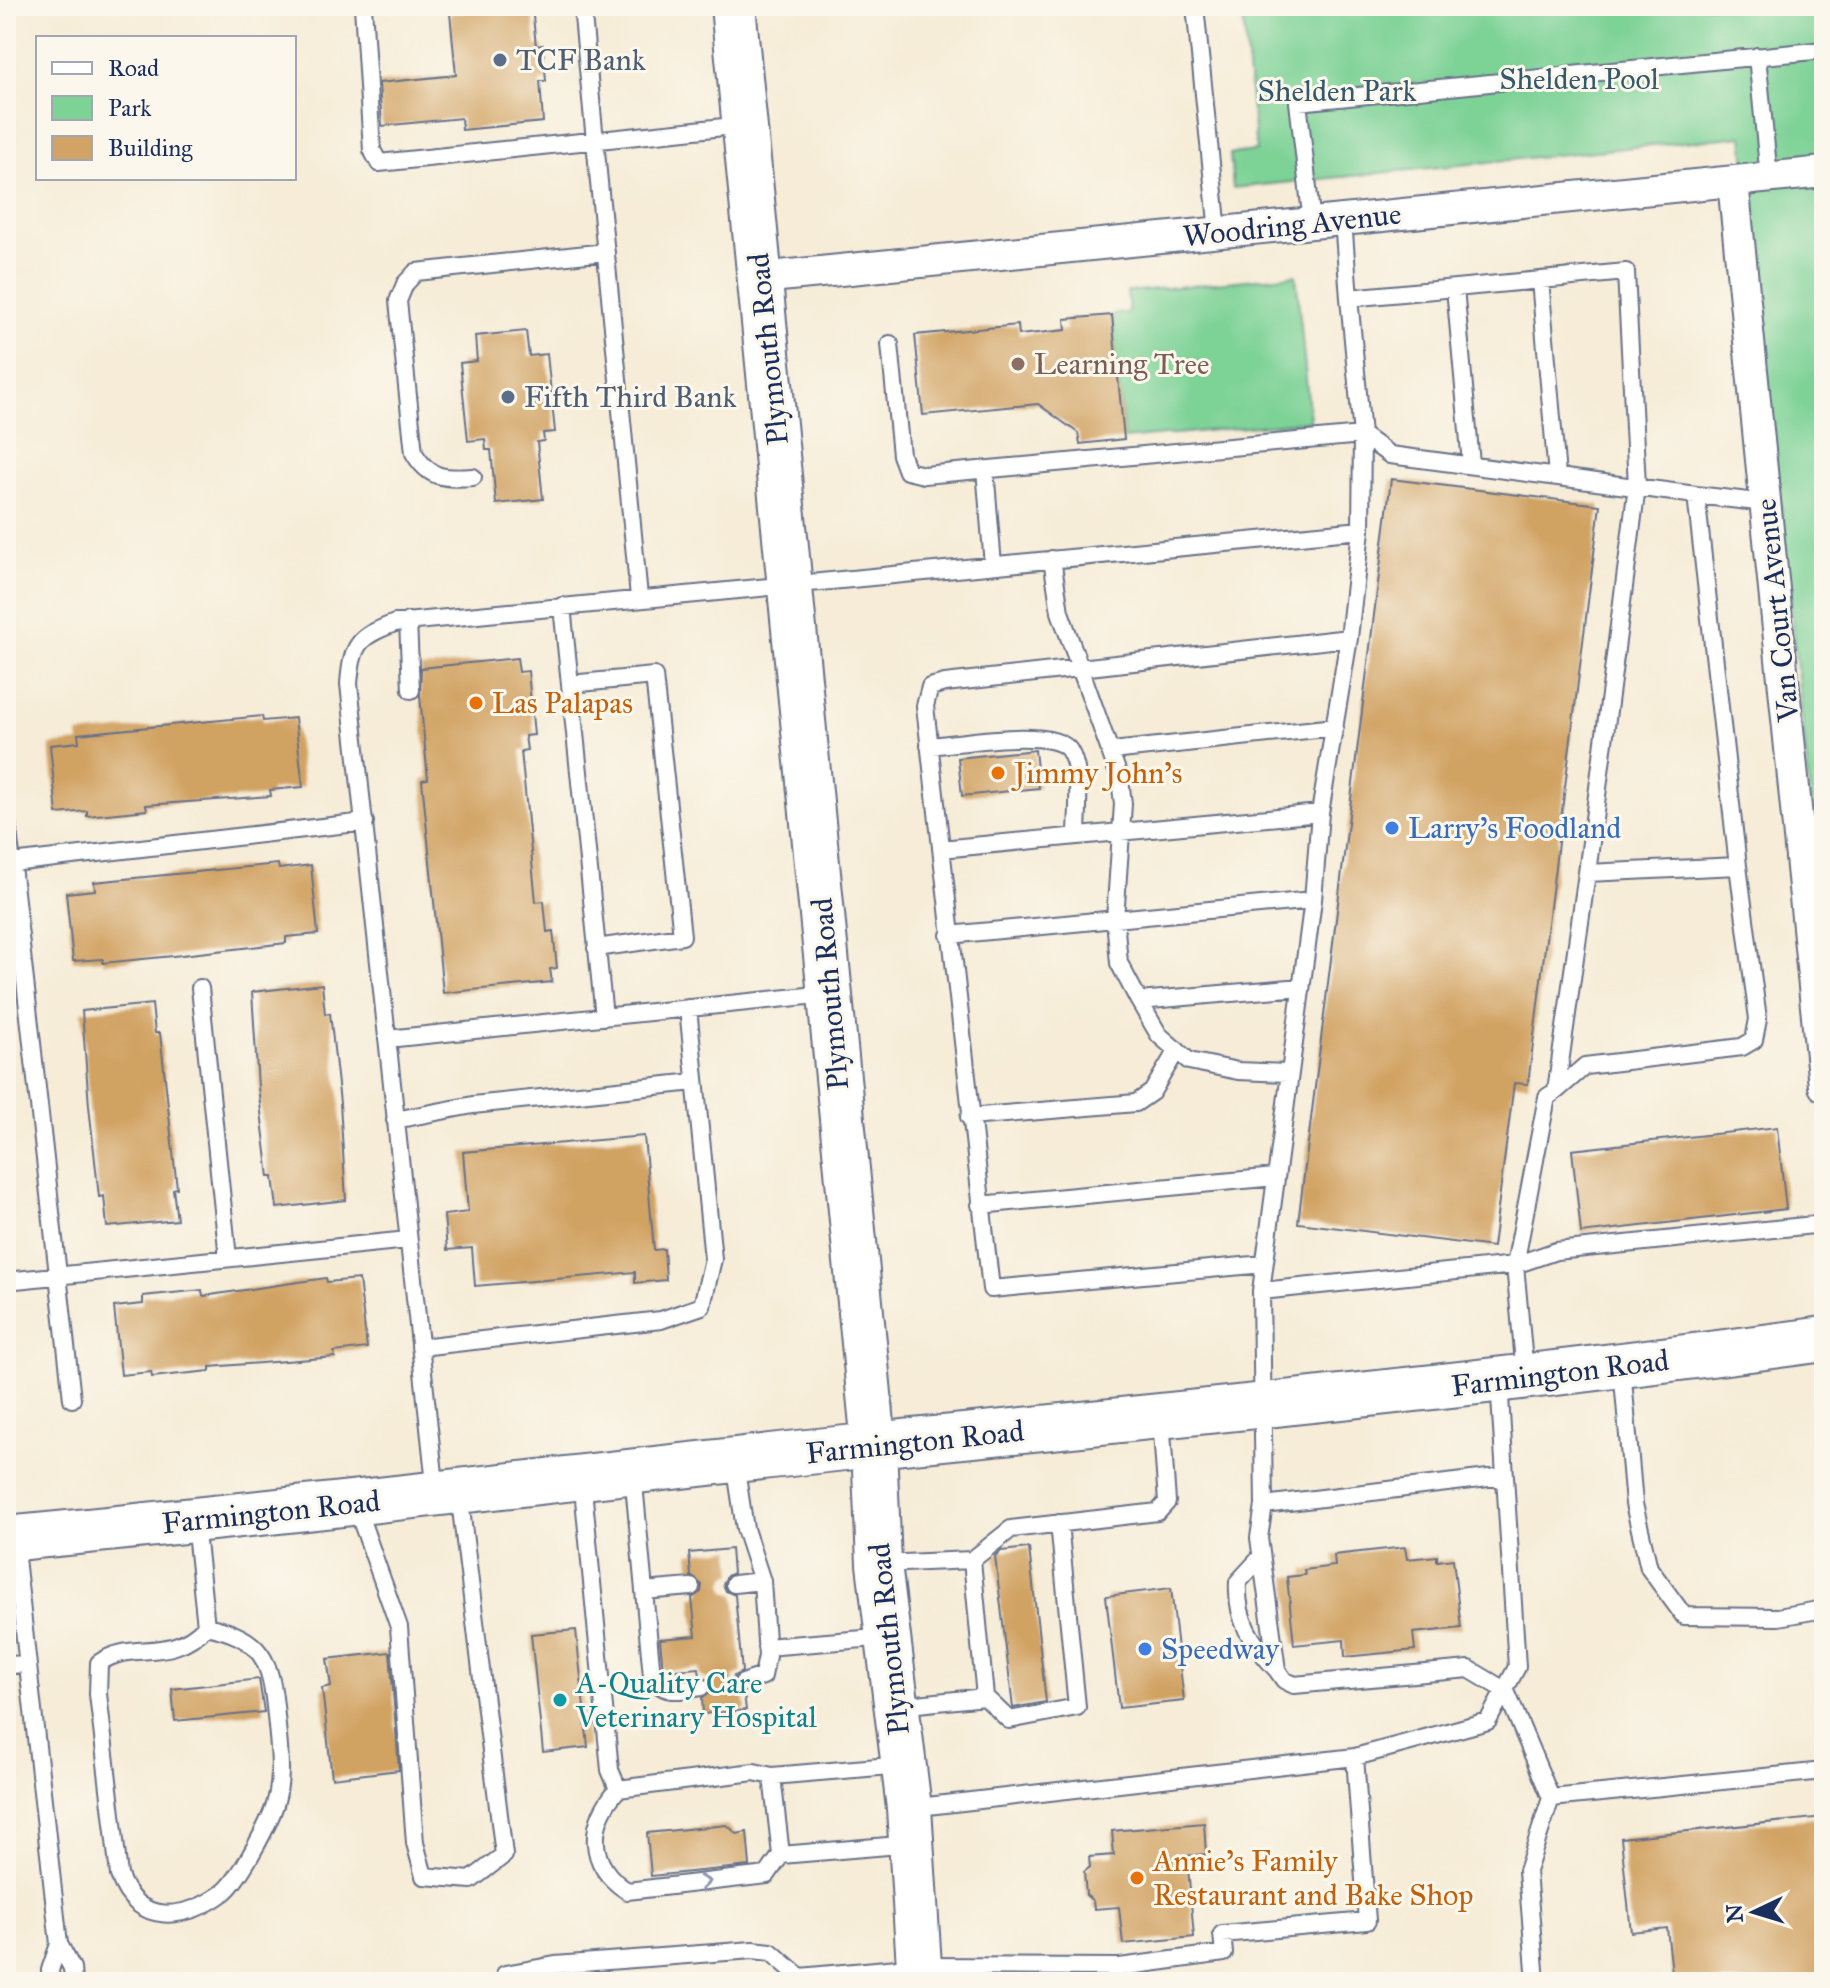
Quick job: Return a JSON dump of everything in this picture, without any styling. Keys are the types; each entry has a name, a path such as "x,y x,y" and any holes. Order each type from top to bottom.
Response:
{"main road":[{"name":"Plymouth Road","path":"733,6 874,1445 879,1564 910,1826 920,1974"},
{"name":"Farmington Road","path":"10,1539 874,1445 1161,1418 1622,1367 1824,1339"}],"street":[{"name":"Woodring Avenue","path":"760,278 1824,172"},
{"name":"Van Court Avenue","path":"1733,182 1766,503 1816,914 1824,1086"}],"lane":[{"path":"363,6 372,150 379,163 745,125"},
{"path":"582,6 639,597"},
{"path":"1195,6 1218,232"},
{"path":"1312,223 1298,102 1824,50"},
{"path":"1757,56 1769,178"},
{"path":"1277,1670 1259,1538 1264,1505 1260,1407 1261,1291 1313,900 1320,813 1349,638 1361,530 1362,435 1343,220"},
{"path":"473,477 435,477 422,468 414,453 398,301 405,284 416,272 606,252"},
{"path":"1349,298 1626,272 1637,486 1556,1091"},
{"path":"1540,280 1557,476"},
{"path":"1455,288 1471,464"},
{"path":"890,344 901,455 907,471 924,475 1362,435 1390,455 1766,503"},
{"path":"985,469 993,565"},
{"path":"781,1855 910,1826 1355,1757 1488,1721 1517,1667 1505,1476 1512,1379 1515,1265 1547,1097 1585,1066 1742,1047 1754,1040 1758,1019 1696,495"},
{"path":"355,1503 399,1627 415,1843 424,1876 471,1880 504,1855 447,1493 420,1347 349,684 351,655 365,634 408,621 1361,530"},
{"path":"1052,559 1060,612 1078,667 1112,751 1123,804 1115,919 1119,963 1159,1035 1189,1061 1238,1071 1288,1073"},
{"path":"562,606 604,1017"},
{"path":"408,621 411,690"},
{"path":"1264,1264 991,1289 969,1117 925,706 930,687 1078,667 1349,638"},
{"path":"570,684 654,676 682,936 596,948"},
{"path":"1112,751 1335,727"},
{"path":"929,746 1037,737 1059,739 1070,751 1078,781 1077,836"},
{"path":"6,812 12,863 12,905 61,1275 72,1399"},
{"path":"941,849 1320,813"},
{"path":"12,863 365,822"},
{"path":"1587,873 1738,866"},
{"path":"949,935 1313,900"},
{"path":"1139,1001 1301,987"},
{"path":"200,988 228,1258"},
{"path":"387,1039 830,994"},
{"path":"420,1347 661,1320 702,1306 713,1259 688,1008"},
{"path":"969,1117 1136,1103 1152,1092 1177,1050"},
{"path":"395,1120 473,1105 695,1082"},
{"path":"980,1205 1275,1177"},
{"path":"1261,1291 1515,1265 1556,1251 1824,1224"},
{"path":"6,1281 408,1240"},
{"path":"1622,1367 1634,1504 1649,1568 1684,1616 1778,1617 1824,1609"},
{"path":"879,1564 972,1560 1011,1529 1158,1512 1167,1502 1161,1418"},
{"path":"735,1460 745,1529 762,1581 766,1647 763,1676 743,1683"},
{"path":"633,1472 652,1676 658,1687 671,1691 701,1687"},
{"path":"1264,1505 1505,1476"},
{"path":"582,1478 610,1770 618,1789"},
{"path":"195,1521 206,1626"},
{"path":"972,1560 985,1697 1009,1720 1077,1707 1059,1523"},
{"path":"10,1539 59,1944 72,1968 73,1982"},
{"path":"1261,1557 1238,1582 1237,1606 1244,1630 1284,1680 1294,1685 1469,1669 1506,1691 1551,1798 1527,1871 1536,1982"},
{"path":"734,1584 762,1581"},
{"path":"644,1591 691,1587"},
{"path":"206,1626 234,1632 264,1657 274,1689 279,1788 261,1835 226,1891 192,1910 146,1911 125,1893 119,1875 98,1694 99,1663 123,1654 172,1649 194,1638 206,1626"},
{"path":"766,1647 888,1637"},
{"path":"6,1666 27,1663"},
{"path":"896,1706 985,1697"},
{"path":"505,1982 505,1974 555,1965 753,1950 771,1952 799,1980 1120,1967 1224,1953 1222,1934 1367,1921 1355,1757"},
{"path":"772,1776 781,1855 767,1875 627,1891 611,1880 598,1857 595,1837 602,1807 618,1789 754,1772 772,1776 903,1764"},
{"path":"1551,1798 1824,1771"},
{"path":"51,1982 50,1970 59,1944"}],"green space":[{"path":"1242,6 1824,6 1824,934 1743,136 1233,188 1230,154 1256,151"},
{"path":"1296,275 1310,421 1124,439 1112,315 1129,312 1127,292"}],"building":[{"name":"TCF Bank","path":"532,6 536,46 543,45 546,81 540,81 543,122 462,130 461,118 382,126 379,83 456,75 450,13"},
{"name":"Learning Tree","path":"1112,315 1124,439 1080,444 1078,433 1038,404 923,415 915,335 1018,325 1019,335 1066,330 1065,319"},
{"name":"Fifth Third Bank","path":"526,331 529,356 547,354 555,432 543,433 544,441 537,442 543,499 496,504 491,450 486,450 485,439 468,441 460,363 477,361 475,336"},
{"path":"1391,479 1600,505 1528,1084 1514,1083 1493,1247 1298,1223"},
{"path":"517,658 519,672 528,671 534,735 525,736 527,750 521,751 536,902 544,901 547,932 553,931 557,968 550,969 552,982 443,993 422,780 428,779 420,696 421,668"},
{"path":"262,716 263,721 295,718 303,787 270,790 271,796 146,805 147,810 87,816 87,811 57,814 50,745 79,742 78,734"},
{"name":"Jimmy John's","path":"1035,750 1039,788 962,796 958,758"},
{"path":"278,864 279,869 311,865 318,934 286,937 286,943 173,956 103,963 103,959 73,961 66,893 95,890 94,882"},
{"path":"322,984 325,1014 330,1013 340,1103 346,1200 277,1208 273,1177 269,1177 258,1087 252,992"},
{"path":"152,1004 155,1033 160,1033 177,1188 173,1189 177,1220 107,1227 104,1196 99,1197 82,1011"},
{"path":"1777,1127 1786,1209 1581,1233 1572,1150"},
{"path":"644,1136 654,1250 664,1249 666,1280 635,1283 635,1272 475,1286 472,1248 447,1250 444,1215 468,1212 463,1152"},
{"path":"326,1278 327,1282 359,1279 367,1348 334,1352 335,1357 210,1367 210,1371 152,1377 151,1372 121,1375 114,1307 143,1304 143,1296 202,1290 203,1296"},
{"path":"1405,1547 1407,1559 1437,1556 1437,1561 1453,1559 1461,1628 1413,1633 1415,1650 1345,1657 1344,1640 1294,1645 1287,1577 1305,1575 1304,1570 1335,1566 1334,1555"},
{"path":"1029,1548 1046,1702 1013,1708 995,1556 1001,1551"},
{"path":"731,1549 733,1573 727,1576 723,1584 726,1591 735,1595 742,1672 734,1676 732,1686 744,1694 746,1710 703,1714 702,1698 711,1692 710,1681 700,1676 699,1668 663,1671 660,1639 696,1636 692,1598 701,1592 702,1585 691,1576 689,1553"},
{"name":"Speedway","path":"1171,1588 1184,1701 1119,1708 1106,1596"},
{"name":"A-Quality Care Veterinary Hospital","path":"576,1630 588,1747 543,1752 531,1634"},
{"path":"390,1652 399,1770 332,1778 322,1688 331,1686 327,1659"},
{"path":"259,1679 264,1712 175,1721 172,1689"},
{"path":"1824,1817 1824,1982 1673,1982 1667,1928 1631,1932 1621,1838"},
{"name":"Annie’s Family Restaurant and Bake Shop","path":"1204,1823 1206,1854 1187,1856 1194,1937 1123,1944 1119,1907 1094,1909 1093,1901 1086,1895 1084,1872 1090,1867 1089,1857 1114,1855 1112,1831"},
{"path":"727,1825 737,1834 747,1832 750,1866 651,1876 647,1833"}],"place":[{"name":"TCF Bank","path":"500,60"},
{"name":"Learning Tree","path":"1018,364"},
{"name":"Fifth Third Bank","path":"508,397"},
{"name":"Las Palapas","path":"476,703"},
{"name":"Jimmy John's","path":"998,773"},
{"name":"Larry's Foodland","path":"1392,828"},
{"name":"Speedway","path":"1145,1649"},
{"name":"A-Quality Care Veterinary Hospital","path":"560,1700"},
{"name":"Annie’s Family Restaurant and Bake Shop","path":"1137,1878"}],"park label":[{"name":"Shelden Pool","path":"1579,79"},
{"name":"Shelden Park","path":"1337,91"}]}
